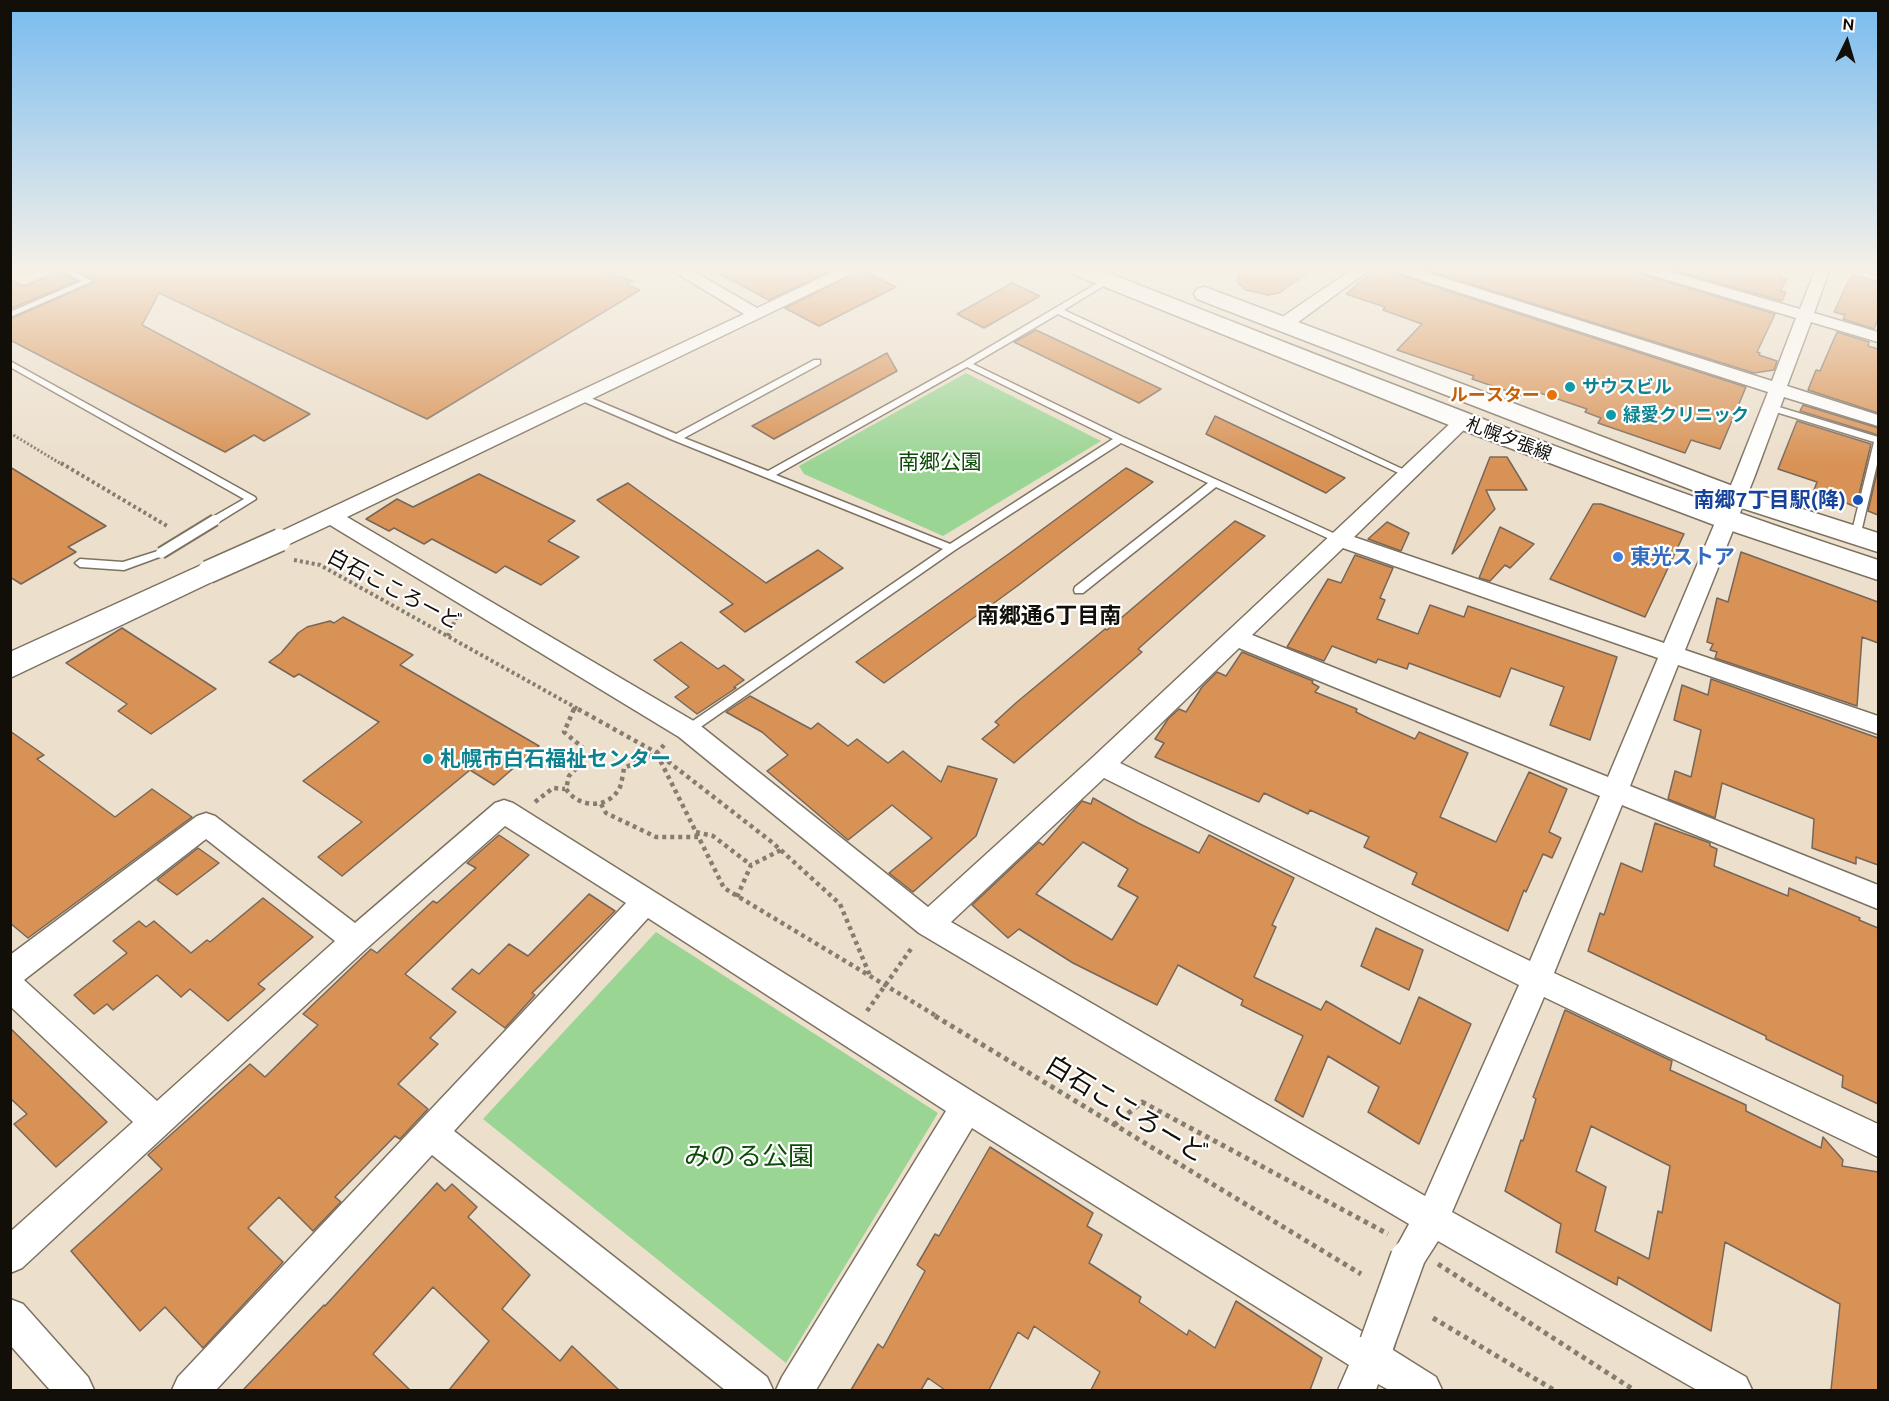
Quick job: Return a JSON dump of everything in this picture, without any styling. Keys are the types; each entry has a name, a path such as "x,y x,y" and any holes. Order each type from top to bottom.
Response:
{"main road":[{"name":"札幌夕張線","path":"1242,333 1463,422 1732,509 1867,539"},
{"name":"札幌夕張線","path":"1307,333 1878,570"},
{"path":"10,666 208,573"}],"street":[{"path":"208,573 716,333"},
{"path":"1587,333 1773,398 1878,421"},
{"path":"1368,1364 1410,1252 1432,1219 1537,979 1732,509 1798,333"},
{"path":"929,924 1101,765 1463,422"},
{"path":"331,516 688,730 929,924 1432,1219 1732,1390"},
{"path":"1338,539 1878,725"},
{"path":"1234,637 1878,897"},
{"path":"1101,765 1537,979 1878,1141"},
{"path":"10,1256 356,940 504,811 1368,1364 1423,1390"},
{"path":"10,973 206,824 356,940"},
{"path":"191,1390 432,1134 646,901"},
{"path":"10,986 156,1122"},
{"path":"795,1390 967,1106"},
{"path":"432,1134 754,1390"},
{"path":"10,1317 75,1390"}],"lane":[{"path":"770,474 1020,333"},
{"path":"1107,333 1408,474"},
{"path":"676,438 817,362"},
{"path":"10,363 251,499 161,553 124,566 80,563"},
{"path":"967,364 1120,439 1338,539"},
{"path":"583,398 676,438 951,548"},
{"path":"1773,398 1878,441 1867,539"},
{"path":"688,730 951,548 1120,439"},
{"path":"1079,590 1215,483"}],"path":[{"path":"10,433 168,527"},
{"name":"白石こころーど","path":"292,560 320,565 657,753 781,850 840,904 871,978"},
{"path":"575,707 564,732 582,747 582,762 574,768 566,780 565,789 569,798 578,803 601,804 621,788 624,768 657,753"},
{"name":"白石こころーど","path":"657,753 724,888 1361,1274"},
{"path":"601,804 606,813 656,837 697,834 713,836 751,865"},
{"path":"737,897 751,865 781,850"},
{"path":"884,986 929,924"},
{"path":"1114,1125 1142,1102 1410,1252 1634,1390"},
{"path":"1433,1317 1554,1390"}],"green space":[{"name":"南郷公園","path":"966,373 1101,441 943,536 804,474 799,466"},
{"name":"みのる公園","path":"656,932 938,1113 786,1363 483,1119"}],"building":[{"path":"10,333 158,333 310,414 264,441 254,435 225,452 10,340"},
{"path":"245,333 568,333 427,419"},
{"path":"1030,333 1043,333 1161,389 1139,403 1014,342"},
{"path":"1413,333 1579,333 1746,387 1720,449 1691,440 1685,453 1598,423 1601,418 1585,412 1587,409 1537,392 1534,396 1527,394 1525,397 1472,379 1474,376 1397,350"},
{"path":"1628,333 1766,333 1757,352 1760,353 1759,355 1777,361 1774,370 1754,373"},
{"path":"1836,333 1869,342 1868,346 1878,349 1878,413 1808,390 1816,370 1820,371"},
{"path":"887,353 897,371 774,439 752,426"},
{"path":"1803,405 1878,428 1878,435 1800,411"},
{"path":"1215,416 1345,478 1326,493 1206,434"},
{"path":"1797,421 1871,444 1856,507 1814,490 1817,482 1778,469"},
{"path":"1490,457 1507,457 1527,490 1486,490 1495,509 1452,554"},
{"path":"10,467 106,526 68,547 76,552 21,584 10,577"},
{"path":"1126,468 1153,482 1020,584 884,683 856,662 1010,553"},
{"path":"1878,468 1878,515 1868,511"},
{"path":"479,474 575,521 548,541 579,557 541,585 505,566 496,573 432,539 424,544 394,528 389,531 366,519 397,499 413,507"},
{"path":"628,483 766,583 818,550 843,568 745,632 720,612 733,604 597,500"},
{"name":"東光ストア","path":"1593,504 1601,504 1684,534 1645,617 1550,579"},
{"path":"1235,521 1265,536 1138,649 1142,652 1014,763 982,739 999,725 995,722 1017,702 1105,629 1107,630"},
{"path":"1387,522 1409,533 1401,551 1368,539"},
{"path":"1500,527 1534,544 1510,568 1505,565 1490,581 1479,578"},
{"path":"1741,552 1878,602 1878,643 1862,637 1857,706 1715,658 1717,652 1710,650 1713,644 1707,642 1717,598 1728,602"},
{"path":"1355,555 1393,568 1380,598 1385,600 1377,619 1418,634 1430,605 1464,617 1468,606 1617,657 1590,740 1550,725 1564,687 1511,668 1500,697 1409,663 1407,669 1378,659 1376,663 1332,646 1324,661 1287,647 1328,579 1341,583"},
{"path":"343,617 413,655 400,665 539,746 494,785 470,770 342,876 318,857 362,822 303,781 379,722 299,674 294,677 269,662 307,627 330,621 334,623"},
{"path":"122,628 216,689 151,734 118,711 127,704 66,663"},
{"path":"681,642 718,669 724,665 744,680 697,714 675,697 689,687 654,660"},
{"path":"1242,652 1313,681 1312,683 1319,687 1315,692 1357,709 1356,712 1370,719 1415,739 1419,732 1468,753 1440,817 1496,842 1529,772 1567,789 1549,832 1561,838 1552,858 1543,854 1526,892 1524,890 1508,931 1412,884 1417,873 1364,847 1369,837 1310,810 1308,814 1264,793 1259,802 1155,757 1164,743 1155,739 1168,719 1179,709 1186,712 1202,687 1217,672 1226,676"},
{"path":"1711,679 1878,738 1878,865 1856,857 1856,864 1812,848 1814,819 1722,783 1715,818 1668,799 1675,771 1691,777 1701,730 1674,720 1682,685 1708,695"},
{"path":"750,696 811,729 818,723 848,746 857,739 888,763 903,751 941,782 948,766 997,779 976,836 913,892 889,873 932,838 892,805 848,840 767,771 788,755 762,732 726,712"},
{"path":"10,731 44,755 37,759 115,817 152,789 192,817 28,938 10,923"},
{"path":"1093,798 1199,853 1209,835 1294,878 1272,925 1276,927 1254,977 1321,1010 1326,1001 1400,1044 1419,997 1471,1024 1419,1144 1368,1112 1379,1087 1328,1056 1303,1117 1275,1100 1303,1036 1241,1005 1243,1000 1178,965 1157,1005 1073,963 1019,929 1008,938 972,905 1039,842 1043,845 1082,801 1091,804","holes":["1083,842 1128,869 1118,886 1138,897 1112,940 1036,894"]},
{"path":"1655,823 1710,843 1710,846 1717,849 1714,866 1788,896 1789,888 1878,928 1878,1104 1842,1087 1843,1076 1766,1039 1766,1036 1588,951 1600,913 1604,915 1621,863 1642,872"},
{"path":"499,835 529,855 405,974 456,1012 430,1038 438,1044 398,1084 428,1109 400,1139 395,1136 335,1197 341,1202 313,1231 279,1197 248,1228 283,1262 203,1348 165,1307 140,1331 71,1251 162,1169 148,1155 250,1064 265,1077 318,1025 303,1014 371,949 377,953 433,901 437,903 476,868 467,863"},
{"path":"198,848 219,863 177,895 157,880"},
{"path":"589,894 615,911 532,993 535,995 505,1028 452,989 472,969 479,974 509,944 528,956"},
{"path":"263,898 313,937 258,984 265,989 228,1021 190,989 181,997 157,975 113,1010 107,1004 94,1014 74,995 127,953 113,941 139,921 146,927 154,921 191,953 207,940 210,942"},
{"path":"1376,928 1423,950 1409,990 1361,966"},
{"path":"1565,1010 1672,1061 1670,1070 1746,1105 1746,1111 1821,1148 1823,1137 1843,1160 1842,1166 1878,1172 1878,1390 1831,1390 1840,1304 1725,1242 1711,1331 1618,1277 1617,1285 1556,1252 1561,1224 1505,1191 1536,1099 1533,1097","holes":["1591,1126 1670,1166 1662,1213 1658,1211 1649,1259 1595,1231 1606,1187 1576,1171"]},
{"path":"10,1028 107,1122 56,1167 14,1124 27,1114 10,1098"},
{"path":"990,1147 1093,1213 1087,1226 1102,1235 1089,1263 1141,1297 1139,1302 1187,1335 1189,1330 1215,1348 1236,1301 1322,1358 1310,1390 1091,1390 1100,1372 1034,1326 1028,1339 1018,1332 989,1390 945,1390 928,1378 921,1390 851,1390 878,1344 883,1348 925,1271 917,1265 935,1234 939,1236"},
{"path":"437,1183 445,1191 452,1184 477,1207 468,1217 530,1275 502,1309 560,1361 572,1346 619,1390 449,1390 489,1341 433,1287 373,1354 410,1390 243,1390 325,1306"}],"place":[{"name":"サウスビル","path":"1570,387"},
{"name":"ルースター","path":"1552,395"},
{"name":"緑愛クリニック","path":"1611,415"},
{"name":"南郷7丁目駅(降)","path":"1858,500"},
{"name":"東光ストア","path":"1618,557"},
{"name":"札幌市白石福祉センター","path":"428,759"}],"district":[{"name":"南郷通6丁目南","path":"1049,616"}]}
